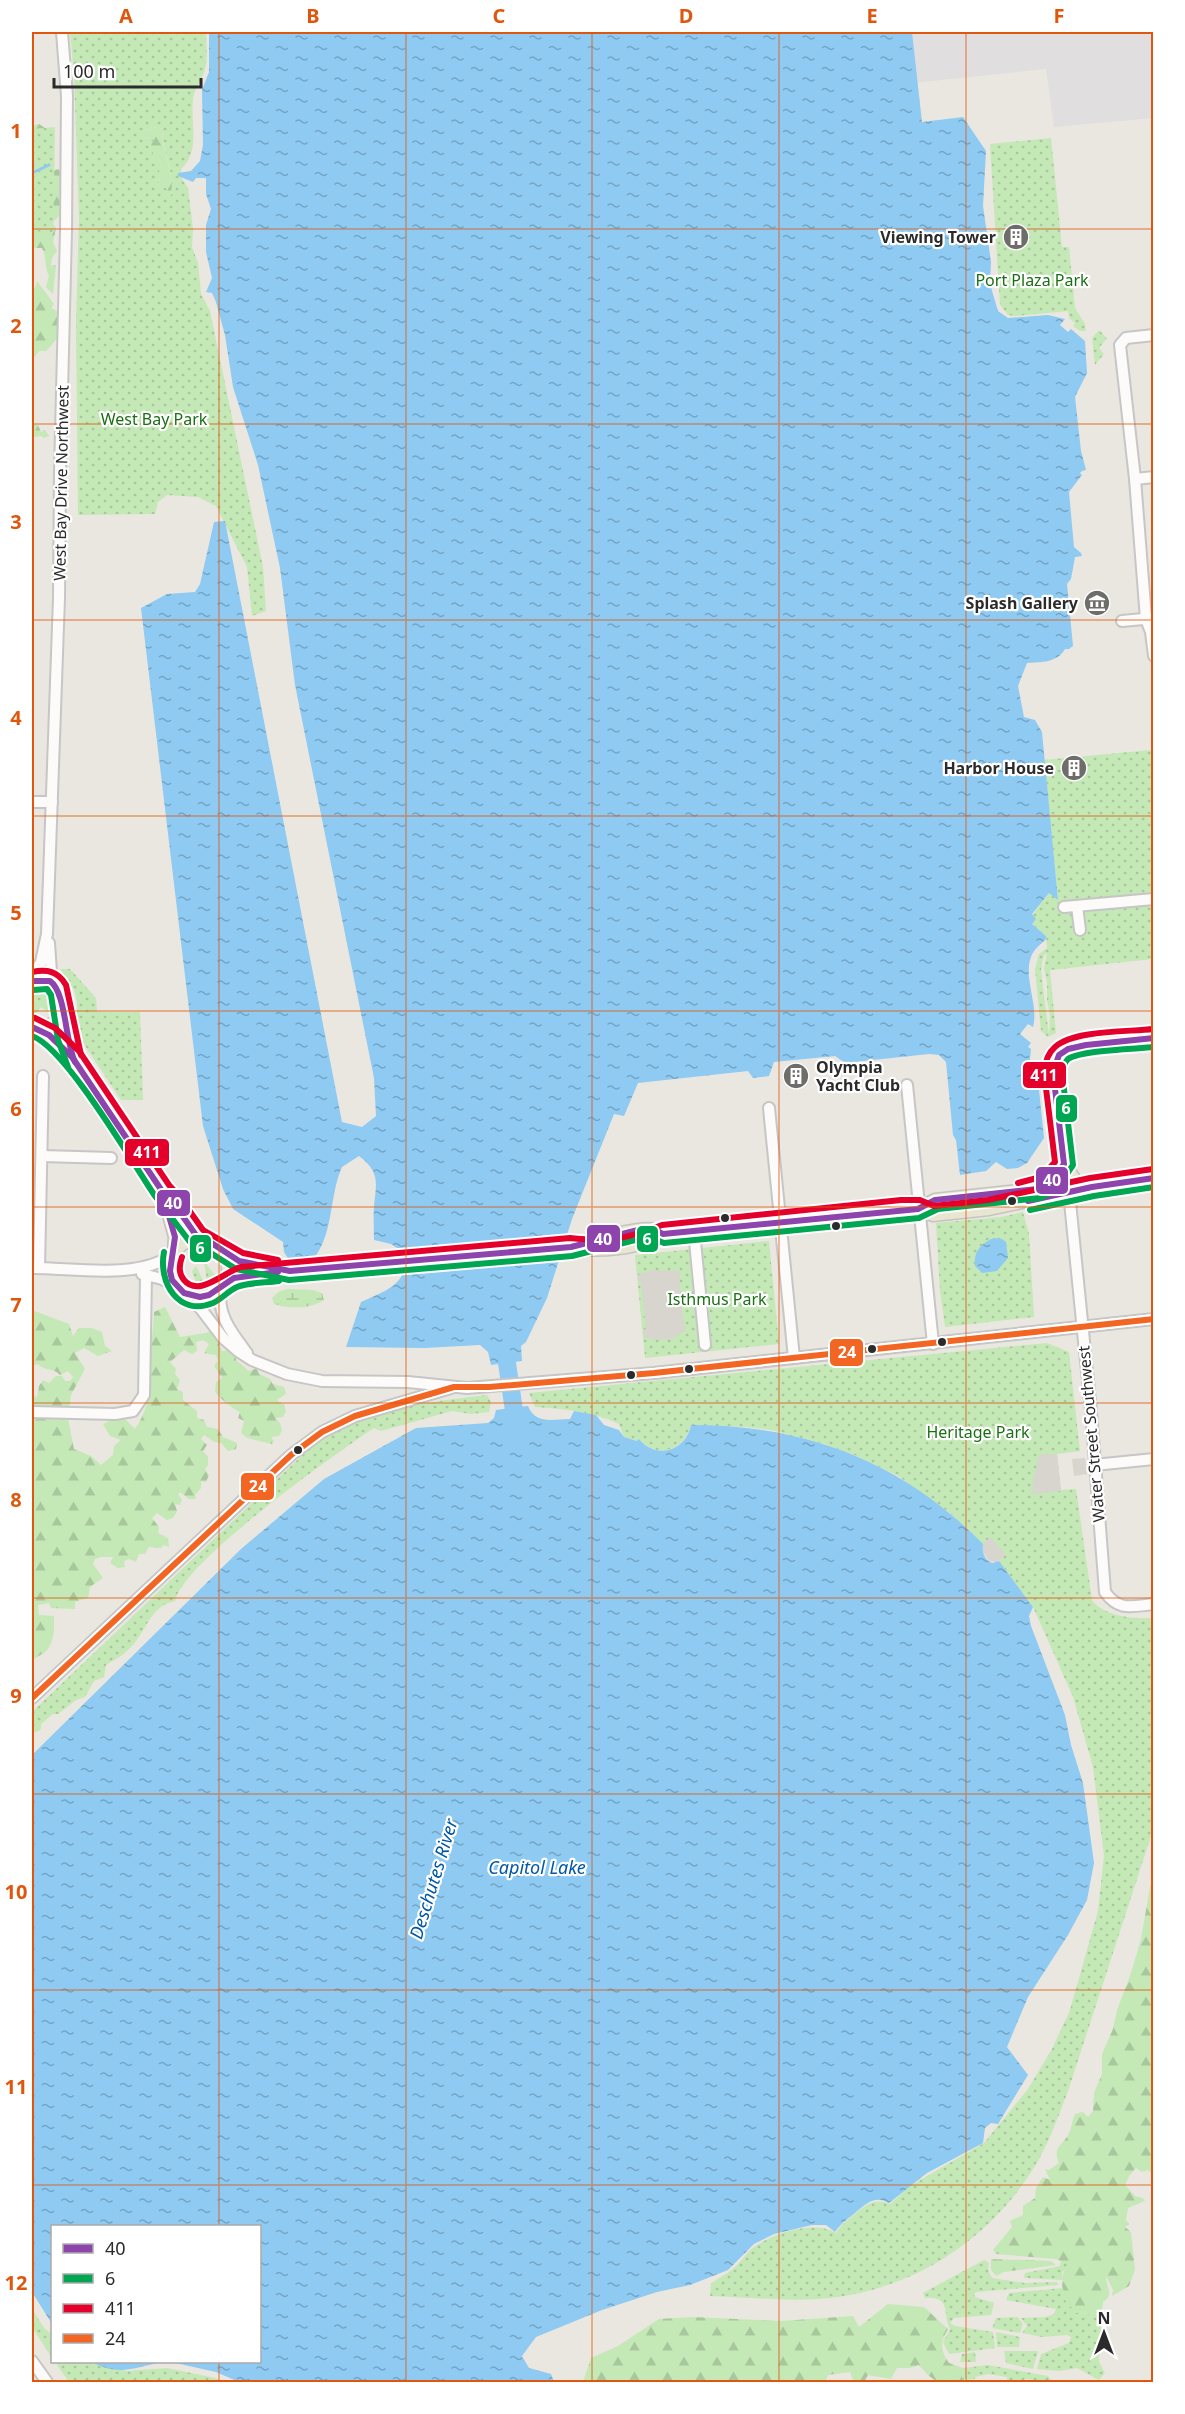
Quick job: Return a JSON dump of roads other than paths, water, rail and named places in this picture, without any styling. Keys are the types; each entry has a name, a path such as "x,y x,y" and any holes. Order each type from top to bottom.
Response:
{"main road":[{"path":"32,980 43,980 57,987 64,1002 63,1011 72,1057"},
{"path":"34,1028 53,1024 63,1011"},
{"path":"34,1028 49,1033 72,1057 162,1191 172,1201 198,1238"},
{"path":"1092,1187 1077,1183 1064,1164 1053,1072 1056,1060 1067,1049 1080,1046 1154,1038"},
{"path":"162,1191 175,1237 170,1271 180,1290 200,1297 209,1295 234,1278 290,1271 571,1247 640,1244 655,1240 663,1234 918,1209 935,1200 1037,1189 1049,1184 1064,1164"},
{"path":"918,1209 933,1215 989,1209 1092,1187 1154,1178"},
{"path":"174,1253 188,1240 198,1238 208,1240 238,1260 290,1271"},
{"path":"222,1286 228,1269 224,1252"}],"street":[{"name":"West Bay Drive Northwest","path":"32,980 41,963 46,934 52,802 68,146 62,32"},
{"path":"1154,336 1126,338 1120,344 1154,656"},
{"path":"1134,479 1154,477"},
{"path":"1122,621 1150,619"},
{"path":"32,802 52,802"},
{"path":"1064,907 1154,898"},
{"path":"1077,906 1080,930"},
{"name":"West Bay Drive Northwest","path":"46,934 51,972 57,987"},
{"path":"43,1076 42,1156 35,1268 131,1270 159,1263 174,1253"},
{"path":"906,1085 933,1344"},
{"path":"769,1108 794,1358"},
{"path":"42,1156 111,1158"},
{"name":"Water Street Southwest","path":"1069,1192 1105,1592 1112,1602 1125,1607 1154,1604"},
{"path":"694,1231 705,1345"},
{"path":"131,1270 162,1279 180,1290 201,1309 230,1345 252,1360 270,1368 304,1378 408,1382 454,1387 489,1387 794,1358 1154,1319"},
{"path":"32,1412 115,1414 133,1412 144,1395 146,1275"},
{"path":"222,1286 219,1297 226,1325 252,1360"},
{"path":"32,1698 253,1488 322,1432 355,1416 454,1387"},
{"path":"1094,1465 1154,1459"},
{"path":"32,2361 47,2382"}],"water":[{"path":"209,32 912,32 922,122 963,117 986,151 983,206 991,262 990,284 998,311 1008,318 1048,315 1065,319 1060,325 1068,332 1071,329 1085,341 1087,373 1075,397 1081,451 1086,470 1080,473 1082,475 1069,492 1074,547 1082,556 1075,557 1071,579 1067,584 1073,646 1065,649 1062,654 1053,659 1027,663 1018,686 1024,717 1035,720 1042,732 1058,900 1049,893 1032,914 1036,919 1032,924 1046,936 1046,939 1033,952 1029,965 1034,1010 1033,1027 1028,1024 1020,1034 1031,1043 1028,1047 1031,1049 1029,1067 1038,1080 1044,1138 1027,1163 1018,1168 1007,1169 996,1162 986,1171 960,1175 956,1140 953,1135 946,1062 939,1055 929,1054 845,1063 835,1056 774,1062 769,1076 753,1078 748,1071 638,1083 624,1116 614,1114 572,1219 547,1298 526,1342 521,1346 522,1361 491,1365 488,1352 480,1345 424,1348 346,1347 361,1302 387,1290 400,1279 405,1263 403,1252 391,1244 374,1240 376,1179 371,1168 359,1156 342,1167 325,1237 314,1258 289,1260 284,1252 283,1242 233,1209 223,1189 203,1126 141,608 167,594 195,592 200,584 214,522 225,521 342,1122 362,1127 376,1116 374,1078 295,685 280,568 258,465 233,387 225,335 216,302 212,293 206,292 212,278 206,252 206,225 211,209 206,194 206,178 196,178 193,182 178,176 178,173 191,171 200,161 203,145 202,90 209,72"},
{"path":"994,1238 1006,1242 1008,1258 997,1271 982,1273 975,1266 977,1252 982,1245"},
{"name":"Capitol Lake","path":"528,1406 535,1416 545,1420 570,1419 574,1411 596,1415 604,1425 619,1430 624,1437 637,1441 639,1439 646,1445 662,1451 670,1450 683,1441 691,1425 774,1432 812,1441 849,1453 919,1490 952,1515 983,1544 983,1552 987,1559 992,1563 999,1561 1033,1607 1029,1616 1031,1626 1065,1715 1071,1745 1083,1783 1094,1863 1087,1900 1068,1935 1028,1997 1007,2047 1028,2075 998,2124 991,2123 985,2128 983,2143 927,2173 889,2203 875,2200 868,2203 835,2232 826,2225 812,2225 774,2234 754,2244 728,2270 690,2285 657,2292 602,2310 536,2337 522,2356 529,2368 551,2374 554,2382 239,2382 216,2372 176,2363 261,2363 261,2225 51,2225 51,2322 32,2292 32,1755 241,1549 324,1479 416,1428 488,1423 494,1418 496,1410"},
{"path":"94,2363 158,2363 128,2370 102,2367"}],"waterway":[{"path":"32,173 49,165"},
{"name":"Deschutes River","path":"507,1363 517,1431"}],"place":[{"name":"Viewing Tower","path":"1016,237"},
{"name":"Splash Gallery","path":"1097,603"},
{"name":"Harbor House","path":"1074,768"},
{"name":"Olympia Yacht Club","path":"796,1076"}],"park label":[{"name":"Port Plaza Park","path":"1032,280"},
{"name":"West Bay Park","path":"154,419"},
{"name":"Isthmus Park","path":"717,1299"},
{"name":"Heritage Park","path":"978,1432"}]}
